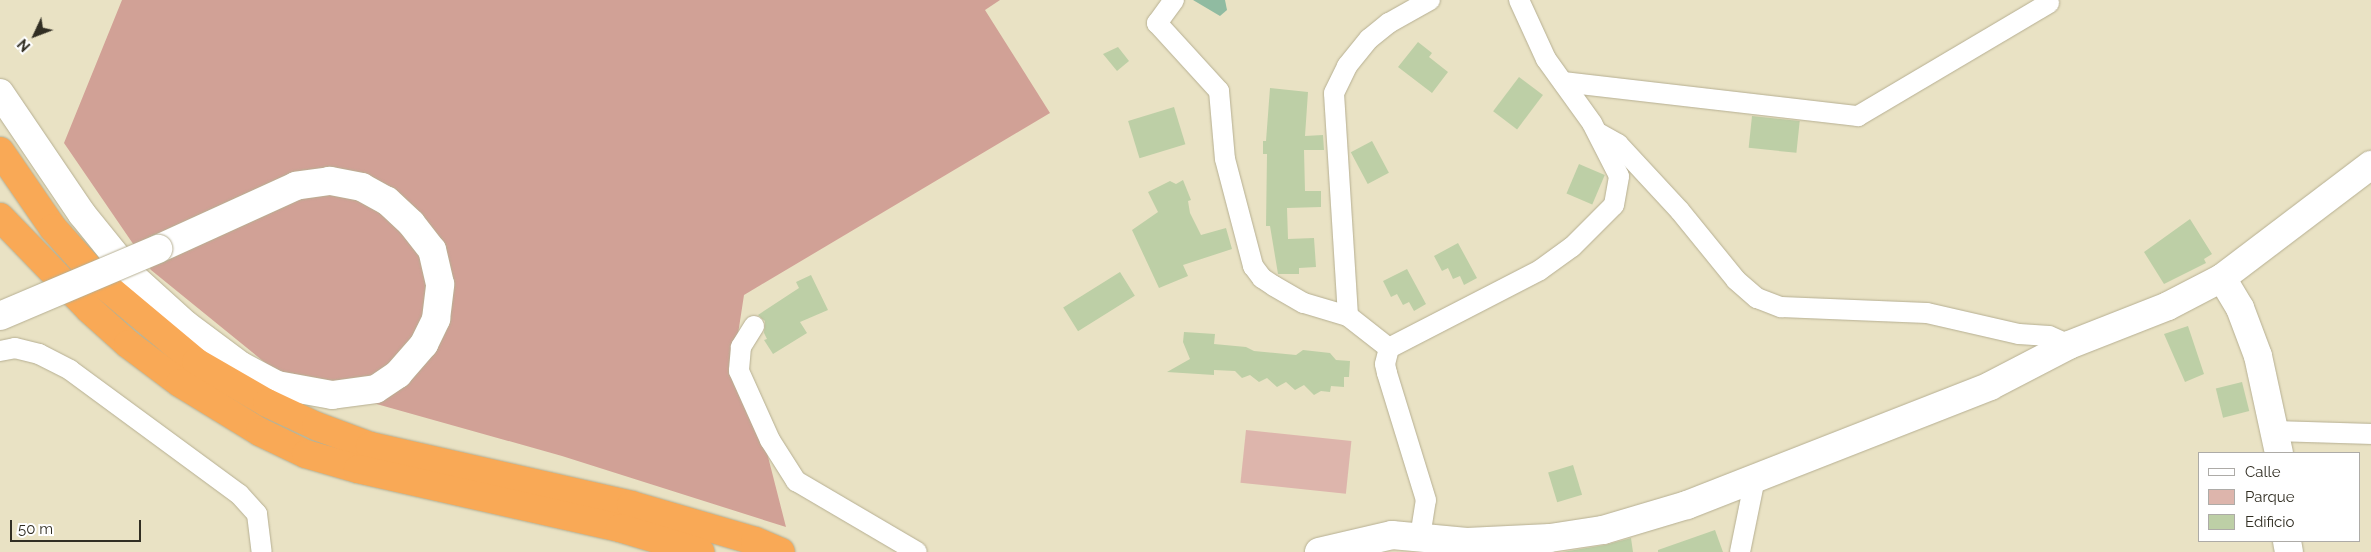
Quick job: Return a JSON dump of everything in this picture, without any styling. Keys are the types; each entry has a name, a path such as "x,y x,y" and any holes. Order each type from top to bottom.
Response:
{"highway":[{"path":"0,151 53,228 104,285 196,362 267,403 316,426 370,446 631,505 755,541 781,552"},
{"path":"0,198 57,277"},
{"path":"0,217 57,277 128,344 180,383 260,432 306,454 463,494 620,528 700,552"}],"street":[{"path":"1174,0 1157,23 1219,91 1225,159 1253,266 1262,278 1304,303 1348,316 1389,348"},
{"path":"1348,316 1334,93 1347,66 1369,39 1389,23 1430,0"},
{"path":"1420,537 1426,500 1387,373 1385,364 1389,348 1540,270 1572,248 1603,219 1614,205 1619,176 1598,133 1546,59 1520,0"},
{"path":"1563,82 1858,116 2049,2"},
{"path":"0,93 82,214 133,277 202,336 241,366 277,385 332,395 376,389 398,374 424,344 436,319 440,284 432,250 412,223 388,201 362,187 330,181 296,186 158,249 0,316"},
{"path":"1598,133 1618,144 1680,211 1736,280 1757,298 1781,307 1927,313 2018,334 2049,336 2069,345"},
{"path":"1319,552 1392,535 1467,542 1512,541 1603,530 1687,505 1990,386 2069,345 2168,306 2222,278 2371,165"},
{"path":"2222,278 2240,308 2258,356 2277,442 2371,434"},
{"path":"754,326 741,347 739,371 770,440 796,481 917,552"},
{"path":"0,350 15,348 40,354 70,370 239,494 257,514 261,526 262,552"},
{"path":"1740,552 1755,478"}],"green space":[{"path":"1246,430 1351,441 1346,494 1240,483"}],"shaded area":[{"path":"122,0 1000,0 985,10 1050,113 744,295 732,373 764,441 786,527 562,456 284,378 151,270 64,143"},
{"path":"1193,0 1225,0 1227,10 1220,16"}],"building":[{"path":"1418,42 1432,53 1429,57 1448,72 1432,93 1398,67"},
{"path":"1118,47 1129,61 1117,71 1103,54"},
{"path":"1519,77 1543,95 1517,129 1493,111"},
{"path":"1270,88 1308,92 1305,136 1323,135 1324,150 1304,150 1305,191 1321,191 1321,207 1287,208 1288,239 1314,238 1316,267 1299,268 1299,274 1278,274 1270,226 1266,226 1267,154 1263,154 1263,141 1266,141"},
{"path":"1174,107 1185,144 1139,158 1128,121"},
{"path":"1752,116 1800,121 1796,153 1749,148"},
{"path":"1372,141 1389,173 1368,184 1351,152"},
{"path":"1579,164 1605,175 1592,204 1566,193"},
{"path":"1183,180 1191,200 1188,201 1190,213 1201,235 1226,228 1232,249 1183,265 1188,276 1159,288 1132,230 1158,212 1148,192 1170,181 1176,184"},
{"path":"2190,219 2212,254 2204,259 2206,263 2164,284 2144,252"},
{"path":"1458,243 1477,278 1464,285 1460,276 1453,279 1448,268 1442,271 1434,256"},
{"path":"1407,269 1426,304 1414,311 1409,302 1403,305 1397,294 1391,297 1383,281"},
{"path":"1120,272 1135,296 1078,331 1063,308"},
{"path":"811,275 828,310 800,322 807,333 773,354 764,340 767,339 764,333 765,321 758,315 799,288 796,282"},
{"path":"2188,326 2204,374 2185,382 2164,334"},
{"path":"1184,332 1215,334 1214,344 1246,347 1254,351 1296,355 1303,350 1330,353 1336,360 1350,361 1349,377 1344,377 1344,387 1331,386 1330,392 1321,391 1314,395 1304,385 1295,390 1286,382 1277,387 1267,378 1259,382 1250,375 1242,378 1235,371 1214,370 1214,375 1167,372 1190,359 1183,342"},
{"path":"2242,382 2249,411 2223,418 2216,389"},
{"path":"1573,465 1582,495 1557,502 1548,473"},
{"path":"1715,530 1723,552 1658,552 1658,550"},
{"path":"1631,538 1633,552 1562,552 1605,545"}]}
